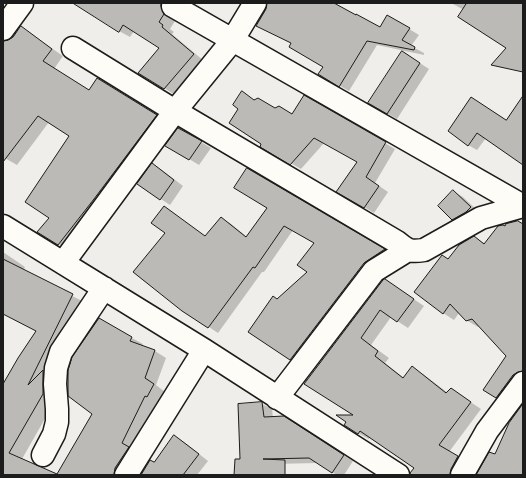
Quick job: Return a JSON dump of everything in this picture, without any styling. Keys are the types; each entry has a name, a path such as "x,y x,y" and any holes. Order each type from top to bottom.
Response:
{"street":[{"path":"3,29 22,3"},
{"path":"63,263 175,111 232,41 255,3"},
{"path":"173,6 523,206"},
{"path":"73,48 175,111 397,242 408,250 414,252 424,250 481,218 523,206"},
{"path":"3,226 204,350 398,475"},
{"path":"277,398 374,271 408,250"},
{"path":"44,455 54,434 57,422 58,409 55,384 56,368 61,352 104,288"},
{"path":"126,475 204,350"},
{"path":"462,475 487,431 523,383"}],"building":[{"path":"73,3 161,3 164,14 159,22 163,25 162,27 194,54 164,89 138,73 159,48 123,25 119,32"},
{"path":"267,3 334,3 380,27 387,15 410,28 402,40 415,47 414,50 367,41 339,87 318,74 323,67 289,47 291,43 256,26 266,9"},
{"path":"467,3 523,3 523,72 491,65 506,48 458,17"},
{"path":"21,26 52,49 43,61 89,90 97,78 157,115 58,245 37,232 49,218 25,202 69,136 38,116 3,162 3,41 13,37"},
{"path":"402,51 420,63 387,114 368,103"},
{"path":"242,91 254,100 258,98 275,108 279,106 292,114 304,95 386,142 366,177 379,186 364,208 336,192 357,162 314,138 290,165 260,147 261,144 229,123 238,109 233,105"},
{"path":"523,96 523,165 477,133 468,146 448,131 471,97 506,120"},
{"path":"178,128 202,141 189,160 165,146"},
{"path":"152,163 174,180 160,200 137,184"},
{"path":"247,168 385,249 364,263 290,360 248,332 273,296 277,299 307,272 297,265 314,243 284,226 255,268 253,267 208,328 182,311 133,272 165,233 151,223 164,206 205,236 221,217 246,237 267,208 234,188"},
{"path":"453,190 471,207 466,212 452,220 438,206"},
{"path":"518,221 523,224 523,371 513,375 496,398 483,390 506,356 472,319 466,321 450,304 443,314 414,292 442,255 448,259 459,245 474,236 484,244 498,226 505,226 506,224"},
{"path":"3,259 73,294 28,385 43,370 43,394 9,453 57,474 92,414 68,396 68,370 72,357 99,318 132,337 130,341 155,350 145,378 154,384 147,397 145,396 122,443 129,447 115,468 114,475 3,475 3,384 36,331 3,314"},
{"path":"385,279 414,299 397,322 380,310 361,338 378,351 375,356 403,378 412,366 446,393 451,388 471,402 439,445 458,456 451,469 450,475 410,475 414,468 360,431 358,434 344,425 346,422 336,415 353,415 304,384"},
{"path":"262,402 264,417 284,416 344,455 332,473 309,458 263,459 285,460 285,475 234,475 235,459 240,459 238,404"},
{"path":"523,404 523,475 476,475 489,452 495,454 509,423"},
{"path":"174,435 199,454 183,475 141,475 150,460 154,462"}]}
